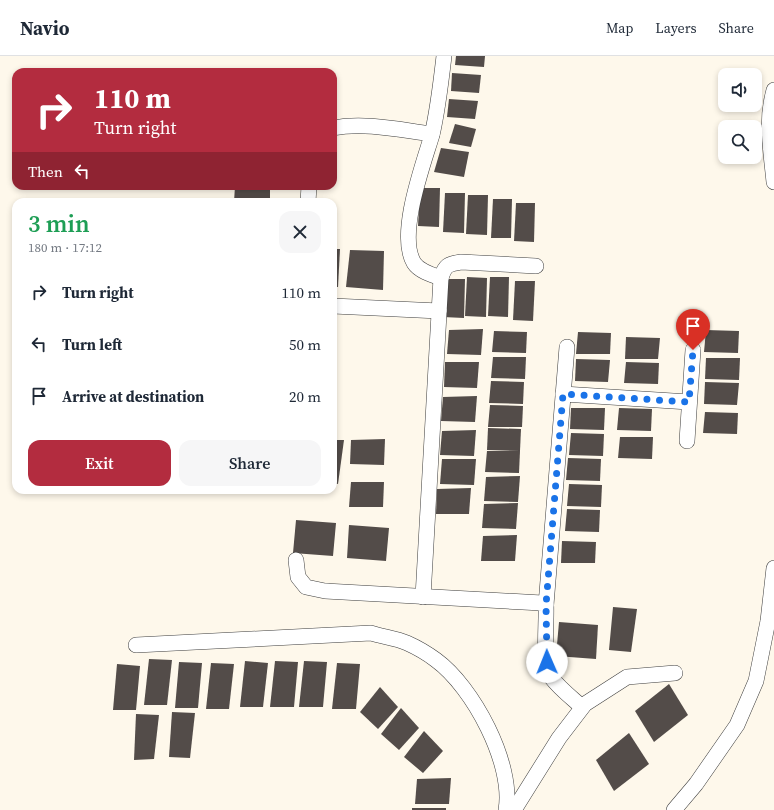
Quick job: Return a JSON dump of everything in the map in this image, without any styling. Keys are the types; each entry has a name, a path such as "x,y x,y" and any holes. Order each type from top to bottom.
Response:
{"street":[{"path":"441,278 425,272 415,264 409,248 412,204 432,134 440,93 444,56"},
{"path":"774,90 770,105 768,126 774,182"},
{"path":"337,128 373,127 432,134"},
{"path":"423,597 441,278 444,269 450,264 461,262 536,266"},
{"path":"337,306 439,311"},
{"path":"567,346 546,605 547,662 550,676 582,707"},
{"path":"687,441 693,350"},
{"path":"563,394 689,402"},
{"path":"296,560 298,577 306,587 325,591 542,603 546,605"},
{"path":"674,810 696,784 737,725 756,681 768,621 774,568"},
{"path":"136,645 371,634 407,643 436,660 459,682 482,718 499,752 505,774 508,799 506,810"},
{"path":"514,810 559,738 585,704 626,677 675,673"}],"building":[{"path":"456,56 485,56 484,67 455,65"},
{"path":"452,73 481,75 479,93 451,91"},
{"path":"449,99 478,101 475,119 447,117"},
{"path":"455,124 476,129 471,147 449,143"},
{"path":"441,148 469,152 464,177 434,172"},
{"path":"420,188 440,188 439,227 418,226"},
{"path":"235,190 270,190 270,198 234,198"},
{"path":"445,193 465,193 464,233 443,232"},
{"path":"468,195 488,195 487,235 466,234"},
{"path":"493,199 512,199 511,238 491,238"},
{"path":"516,203 535,203 534,242 514,241"},
{"path":"337,249 340,249 338,287"},
{"path":"350,250 384,251 383,290 346,287"},
{"path":"467,277 487,278 486,317 465,316"},
{"path":"490,277 509,277 508,317 488,316"},
{"path":"445,279 465,279 464,318 443,317"},
{"path":"515,281 535,281 533,321 513,320"},
{"path":"483,329 481,355 447,354 449,330"},
{"path":"706,330 739,331 738,353 704,352"},
{"path":"494,331 527,332 526,353 492,352"},
{"path":"578,332 611,333 610,354 576,354"},
{"path":"626,337 660,338 658,359 625,359"},
{"path":"493,357 526,357 525,379 491,378"},
{"path":"706,358 740,358 739,380 705,379"},
{"path":"576,359 610,360 608,382 575,381"},
{"path":"445,362 479,362 477,388 444,387"},
{"path":"626,362 659,363 658,384 624,383"},
{"path":"491,381 524,382 523,404 489,403"},
{"path":"705,382 739,383 737,405 704,404"},
{"path":"477,396 475,422 441,421 443,397"},
{"path":"490,405 523,406 522,427 488,427"},
{"path":"571,408 605,408 604,430 570,429"},
{"path":"619,408 652,409 651,431 617,430"},
{"path":"705,412 738,413 737,434 703,433"},
{"path":"488,428 521,429 520,451 487,450"},
{"path":"476,430 474,456 440,455 442,431"},
{"path":"571,433 604,434 603,456 569,455"},
{"path":"620,437 653,437 652,459 618,458"},
{"path":"385,439 384,465 350,464 351,440"},
{"path":"337,440 344,440 338,484"},
{"path":"487,451 520,451 519,473 485,472"},
{"path":"568,458 601,459 600,481 566,480"},
{"path":"442,459 476,459 474,485 440,484"},
{"path":"520,476 518,502 484,501 486,477"},
{"path":"351,482 384,482 383,507 349,507"},
{"path":"569,484 602,485 601,507 567,506"},
{"path":"471,488 469,514 436,514 437,489"},
{"path":"518,503 516,529 482,528 484,504"},
{"path":"567,509 600,510 599,532 565,531"},
{"path":"296,520 336,523 333,556 293,553"},
{"path":"349,525 389,528 386,561 347,558"},
{"path":"517,535 515,561 481,561 483,536"},
{"path":"562,541 596,542 595,563 561,563"},
{"path":"613,607 637,609 631,652 609,650"},
{"path":"559,622 598,625 596,659 556,656"},
{"path":"149,659 172,660 167,705 144,705"},
{"path":"245,661 268,663 263,707 240,707"},
{"path":"275,661 298,662 294,707 270,707"},
{"path":"304,661 327,662 323,707 299,707"},
{"path":"179,662 202,663 198,708 175,708"},
{"path":"211,663 234,664 229,709 206,709"},
{"path":"337,663 360,664 356,709 332,709"},
{"path":"117,664 140,666 136,710 113,710"},
{"path":"669,684 688,715 654,742 635,711"},
{"path":"380,687 398,707 378,729 360,712"},
{"path":"401,708 419,728 399,750 381,734"},
{"path":"172,712 195,713 190,758 169,757"},
{"path":"136,714 159,715 154,759 134,760"},
{"path":"424,731 443,751 423,773 404,757"},
{"path":"629,733 649,764 614,791 596,760"},
{"path":"451,778 449,804 415,804 417,779"},
{"path":"412,808 446,808 446,810 412,810"}],"route":[{"path":"547,662 546,605 563,394 689,402 693,350"}]}
